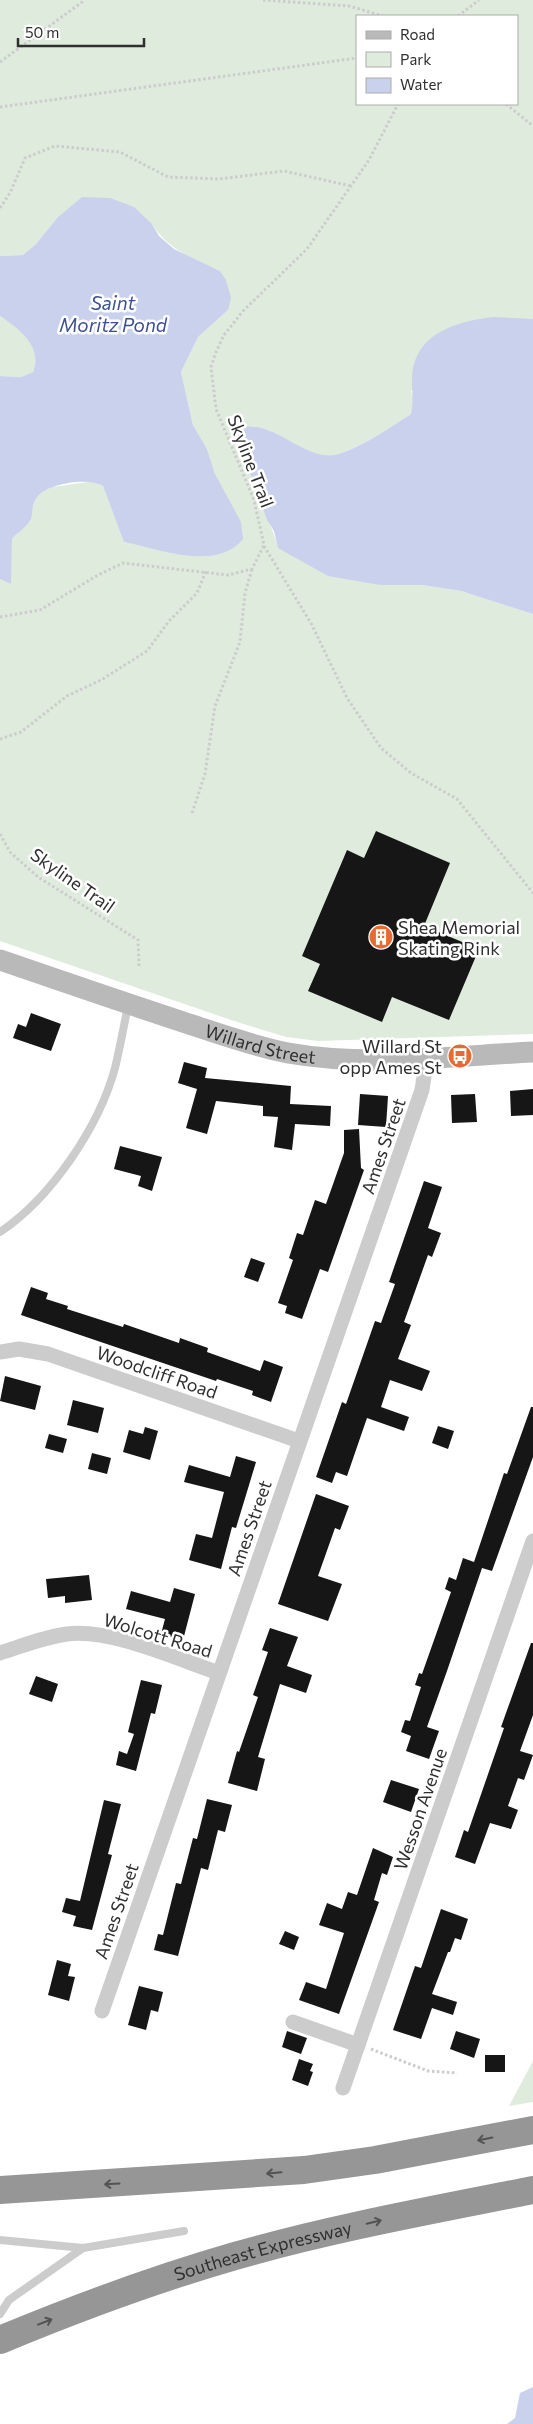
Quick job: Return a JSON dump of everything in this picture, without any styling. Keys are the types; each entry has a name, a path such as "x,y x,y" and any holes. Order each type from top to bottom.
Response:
{"highway":[{"path":"0,2190 304,2170 382,2159 533,2130"},
{"name":"Southeast Expressway","path":"0,2340 148,2283 236,2255 354,2226 533,2190"}],"main road":[{"name":"Willard Street","path":"0,960 128,1005 288,1053 343,1058 427,1057 533,1052"}],"street":[{"name":"Ames Street","path":"102,2011 422,1090 427,1057"},
{"name":"Woodcliff Road","path":"0,1352 19,1349 48,1354 299,1441"},
{"name":"Wesson Avenue","path":"344,2088 533,1541"},
{"name":"Wolcott Road","path":"0,1653 49,1637 68,1633 93,1634 117,1639 219,1673"},
{"path":"293,2022 358,2045"}],"lane":[{"path":"0,1232 44,1192 81,1141 104,1097 114,1070 128,1005"},
{"path":"0,2240 83,2248 184,2231"},
{"path":"0,2314 9,2300 83,2248"}],"path":[{"path":"0,62 85,0"},
{"path":"263,0 349,6 380,15"},
{"path":"459,15 480,0"},
{"path":"0,107 356,58"},
{"name":"Skyline Trail","path":"397,105 368,160 306,249 238,317 224,335 211,367 216,409 254,500 264,545 312,625 348,698 381,748 411,773 457,799 533,893"},
{"path":"507,105 533,126"},
{"path":"0,208 10,193 25,158 55,146 120,152 168,177 219,179 284,171 351,186"},
{"path":"192,813 204,774 216,706 240,642 245,593 252,569 264,545"},
{"path":"0,617 40,610 98,575 123,563 228,575 252,569"},
{"path":"0,739 21,732 67,696 101,680 147,651 169,621 196,593 206,571"},
{"name":"Skyline Trail","path":"0,834 10,852 38,877 138,940 139,966"},
{"path":"358,2045 428,2071 457,2073"}],"green space":[{"path":"0,0 533,0 533,319 411,391 414,403 411,414 373,438 342,453 322,455 310,452 267,430 243,427 259,494 278,547 380,585 422,585 461,591 533,614 533,1034 318,1041 286,1037 0,941 0,579 10,583 12,539 30,521 34,502 38,494 52,487 95,481 103,486 125,543 215,474 207,449 193,425 181,372 198,337 228,310 220,271 182,253 166,241 152,224 57,218 36,244 23,255 0,256"},
{"path":"0,316 28,339 35,354 33,372 21,377 0,376"},
{"path":"533,2061 533,2102 509,2106"}],"water":[{"name":"Saint Moritz Pond","path":"82,197 110,198 134,207 152,224 159,236 174,249 220,271 226,280 231,298 228,310 198,337 181,372 193,425 207,449 215,474 241,522 243,539 232,549 218,554 203,556 170,553 124,542 103,486 88,482 69,483 42,492 33,504 30,522 12,539 11,584 0,579 0,376 21,377 33,372 35,354 27,339 0,316 0,256 23,255 36,244 57,218"},
{"path":"493,317 533,319 533,614 461,591 422,585 380,585 328,576 278,548 274,531 267,520 240,444 239,433 242,427 266,429 322,455 333,455 352,449 411,414 414,364 426,342 435,335 457,324"},
{"path":"533,2387 533,2424 507,2424 515,2418 520,2393"}],"building":[{"name":"Shea Memorial Skating Rink","path":"376,831 450,863 424,926 479,949 449,1020 392,997 382,1022 308,991 320,964 302,956 347,850 364,858"},
{"path":"31,1013 61,1024 51,1051 13,1038 18,1024 26,1027"},
{"path":"184,1062 207,1068 205,1078 291,1086 290,1104 331,1106 330,1126 295,1124 292,1150 274,1147 278,1117 263,1116 263,1106 216,1101 207,1134 186,1128 197,1089 178,1083"},
{"path":"533,1089 533,1115 511,1116 510,1091"},
{"path":"360,1094 388,1096 386,1127 358,1125"},
{"path":"475,1094 477,1122 452,1123 451,1095"},
{"path":"359,1129 361,1168 364,1170 328,1272 320,1269 302,1319 285,1313 287,1306 278,1303 293,1260 289,1258 297,1233 303,1235 315,1200 326,1204 344,1153 344,1130"},
{"path":"120,1146 162,1157 152,1191 138,1186 141,1176 114,1169"},
{"path":"424,1181 442,1187 428,1228 441,1233 432,1257 428,1255 404,1322 411,1325 398,1359 430,1371 422,1391 390,1380 381,1407 409,1417 404,1431 367,1418 347,1476 336,1472 332,1483 316,1477 342,1402 346,1404 375,1321 381,1323 395,1284 389,1282"},
{"path":"251,1258 265,1263 258,1282 244,1277"},
{"path":"31,1287 48,1293 46,1299 68,1306 67,1309 123,1327 124,1324 179,1343 180,1338 208,1348 207,1352 260,1371 264,1360 283,1367 271,1402 252,1395 253,1391 217,1379 216,1381 21,1315"},
{"path":"5,1376 41,1386 35,1410 0,1401"},
{"path":"73,1400 104,1408 98,1433 67,1425"},
{"path":"531,1407 533,1407 533,1457 492,1571 482,1568 427,1727 439,1731 429,1759 406,1751 411,1736 401,1732 405,1720 410,1721 421,1687 415,1685 419,1673 422,1674 451,1592 445,1589 449,1577 456,1580 463,1558 474,1562 504,1473 507,1474"},
{"path":"438,1426 454,1431 448,1449 432,1443"},
{"path":"145,1427 158,1431 150,1460 123,1452 129,1430 143,1434"},
{"path":"49,1434 67,1439 63,1453 45,1448"},
{"path":"92,1453 111,1458 107,1474 88,1469"},
{"path":"236,1456 256,1462 236,1528 232,1527 221,1569 189,1560 196,1534 212,1538 224,1492 184,1482 189,1465 230,1477"},
{"path":"316,1494 349,1506 340,1530 335,1528 318,1576 342,1584 328,1621 278,1604"},
{"path":"89,1575 92,1600 65,1603 65,1596 48,1598 46,1579"},
{"path":"174,1588 195,1594 183,1640 161,1634 165,1619 126,1609 131,1591 170,1602"},
{"path":"270,1628 298,1637 287,1666 312,1675 306,1693 280,1684 258,1757 265,1759 257,1791 228,1783 237,1751 239,1752 258,1697 253,1695 268,1652 262,1650"},
{"path":"531,1643 533,1643 533,1715 520,1751 533,1755 524,1780 518,1778 508,1806 518,1810 511,1829 490,1823 475,1864 455,1857 464,1830 468,1832 504,1728 501,1727"},
{"path":"36,1676 58,1684 52,1702 29,1694"},
{"path":"141,1680 162,1685 155,1714 151,1713 136,1771 116,1765 119,1751 127,1754 134,1734 128,1732"},
{"path":"391,1780 419,1789 411,1812 383,1802"},
{"path":"207,1799 232,1805 225,1832 218,1830 208,1870 201,1868 178,1956 154,1950 158,1934 163,1935 176,1883 181,1884 193,1838 197,1839"},
{"path":"104,1800 121,1804 108,1854 112,1855 92,1930 73,1926 76,1916 62,1912 66,1898 80,1901"},
{"path":"373,1848 393,1857 387,1875 382,1873 374,1900 379,1902 339,2014 299,2000 306,1982 326,1989 344,1933 319,1925 327,1903 342,1909 348,1892 357,1895"},
{"path":"441,1909 468,1919 461,1940 455,1938 450,1952 448,1952 432,1994 457,2002 453,2015 432,2008 421,2039 393,2030 415,1966 421,1968"},
{"path":"285,1931 299,1937 294,1950 279,1944"},
{"path":"57,1960 71,1964 68,1976 75,1977 69,2001 48,1995"},
{"path":"139,1986 163,1992 158,2012 151,2010 146,2030 128,2025"},
{"path":"287,2031 307,2038 301,2054 282,2047"},
{"path":"456,2031 480,2039 474,2058 450,2049"},
{"path":"485,2055 505,2055 505,2072 485,2072"},
{"path":"299,2059 313,2064 310,2071 313,2072 308,2086 292,2080"}],"place":[{"name":"Shea Memorial Skating Rink","path":"381,937"},
{"name":"Willard St opp Ames St","path":"460,1056"}]}
